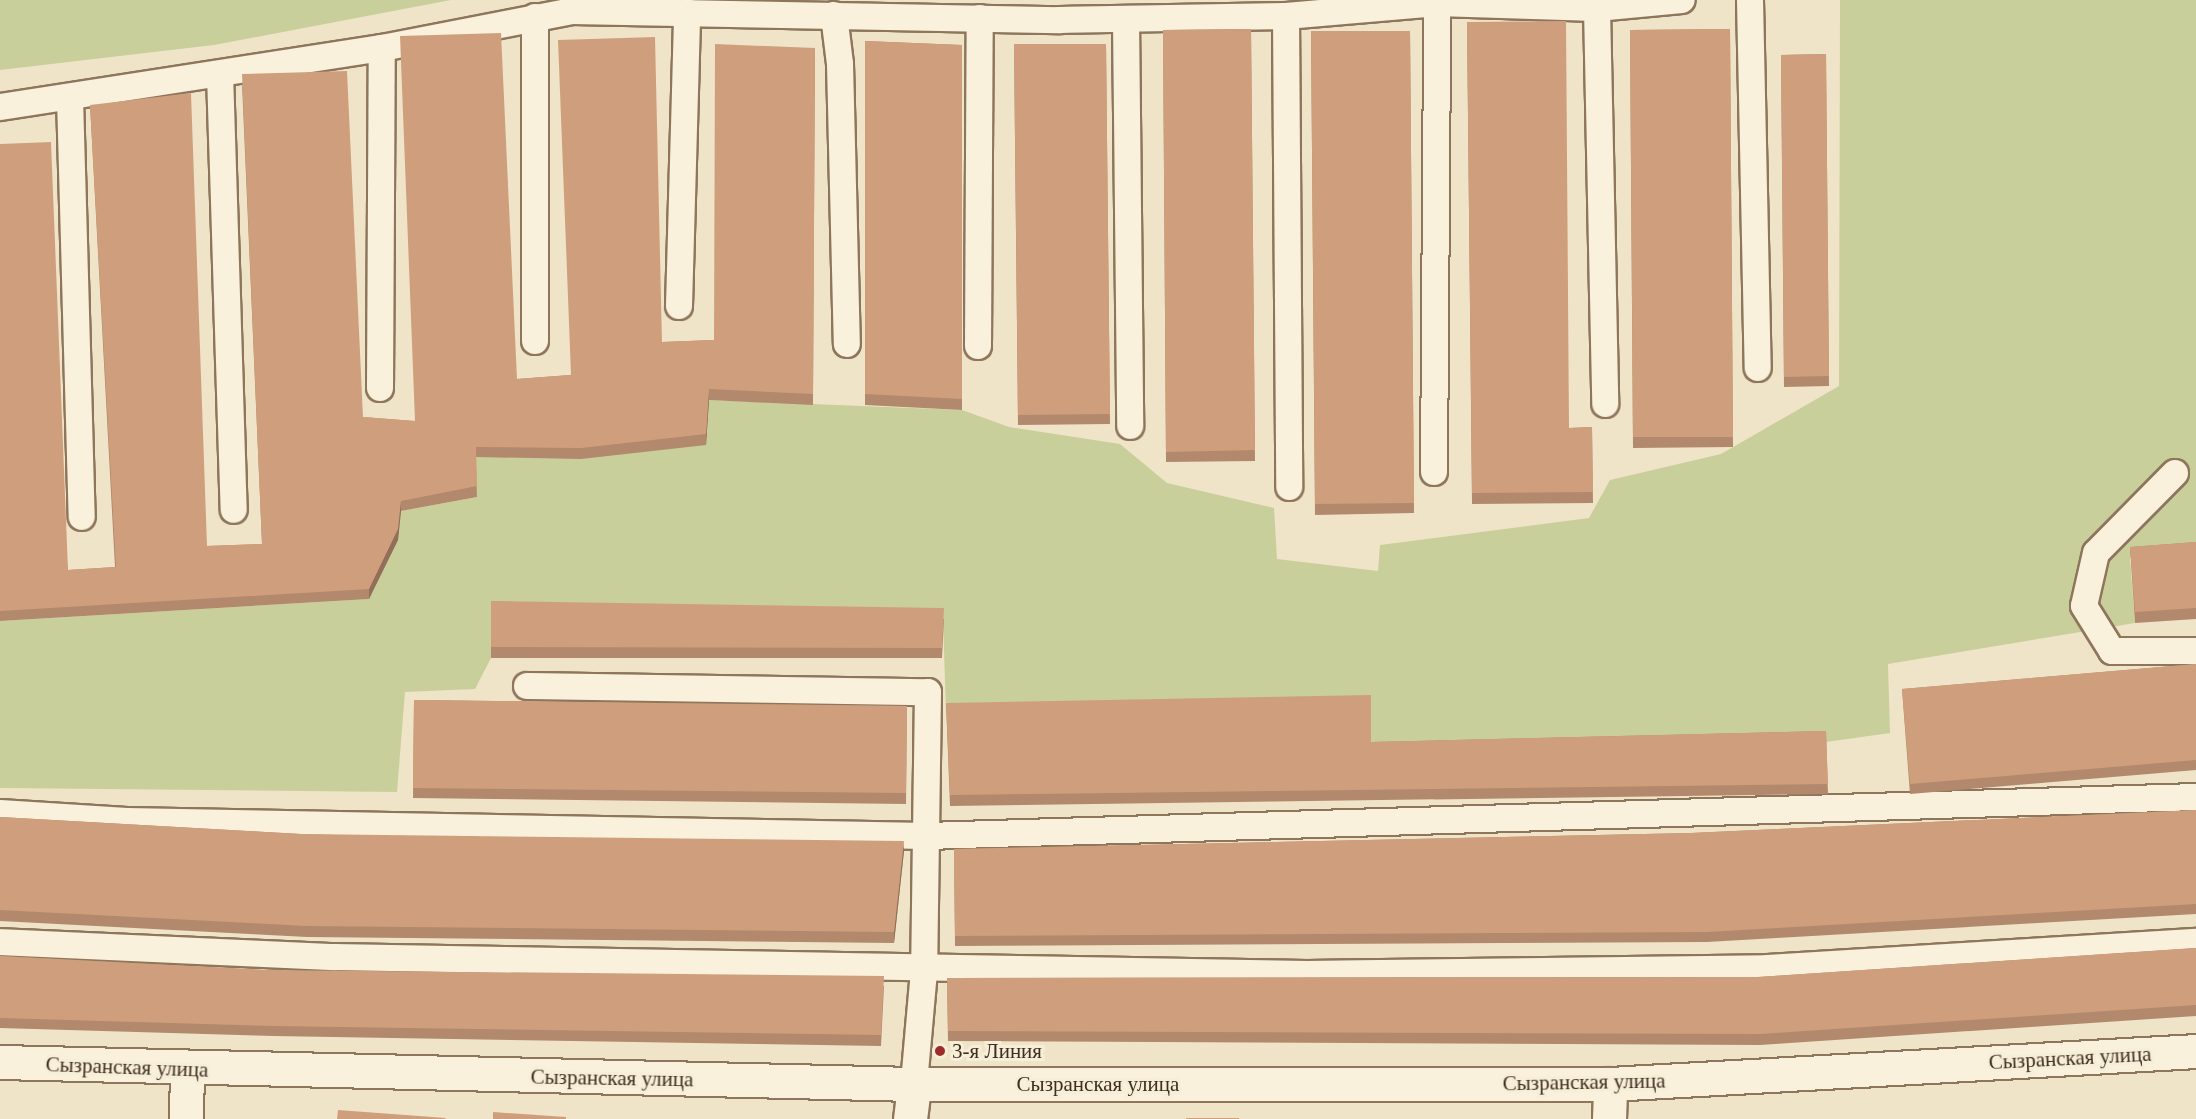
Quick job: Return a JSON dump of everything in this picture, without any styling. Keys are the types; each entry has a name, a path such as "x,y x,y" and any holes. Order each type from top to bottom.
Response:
{"street":[{"name":"Сызранская улица","path":"0,1062 187,1070 914,1084 1610,1084 2196,1051"},
{"path":"186,1119 187,1070"},
{"path":"910,1119 914,1084"},
{"path":"1609,1119 1610,1084"}],"lane":[{"path":"0,107 220,75 382,48 572,11 1126,19 1286,16 1437,3 1597,8 1682,0"},
{"path":"1750,0 1758,368"},
{"path":"1434,472 1437,3"},
{"path":"1597,8 1605,404"},
{"path":"679,306 687,12"},
{"path":"834,15 840,64 847,344"},
{"path":"1286,16 1289,487"},
{"path":"535,17 535,341"},
{"path":"978,346 980,18"},
{"path":"1126,19 1130,426"},
{"path":"381,388 382,48"},
{"path":"220,75 234,510"},
{"path":"70,98 82,517"},
{"path":"2175,474 2096,553 2084,606 2112,651 2196,651"},
{"path":"527,686 928,692 924,971 914,1084"},
{"path":"0,813 139,822 927,836 2196,798"},
{"path":"0,942 334,957 924,971 1307,974 1768,968 2196,942"}],"green space":[{"path":"0,0 451,0 214,45 0,70"},
{"path":"1840,0 2196,0 2196,552 2130,558 2135,623 1888,664 1890,733 1826,742 1371,752 1370,706 946,713 943,619 491,612 491,658 475,689 405,692 397,792 0,788 0,621 369,599 398,540 401,511 477,497 476,457 709,400 962,410 1009,427 1120,444 1167,483 1274,508 1277,559 1378,571 1380,545 1589,518 1610,480 1721,454 1839,386"}],"building":[{"path":"1566,21 1569,428 1592,427 1593,492 1472,493 1467,22"},
{"path":"1251,29 1255,450 1166,452 1163,30"},
{"path":"1730,29 1733,437 1633,437 1630,30"},
{"path":"1311,31 1410,31 1414,503 1315,504"},
{"path":"501,33 517,379 571,375 558,40 655,37 662,342 714,340 715,44 815,48 813,394 709,389 706,434 581,448 476,447 477,486 401,501 398,529 369,589 0,611 0,144 51,142 68,570 116,567 90,105 191,93 207,546 262,544 242,74 347,71 363,417 415,421 400,36"},
{"path":"865,41 962,45 962,399 865,394"},
{"path":"1014,44 1106,44 1110,414 1018,415"},
{"path":"1826,54 1829,376 1784,377 1781,55"},
{"path":"2196,542 2196,608 2135,612 2130,547"},
{"path":"491,601 944,608 942,648 491,647"},
{"path":"2196,664 2196,760 1910,784 1902,689"},
{"path":"1371,695 1371,742 1826,731 1828,784 950,795 946,703"},
{"path":"414,700 907,706 906,793 413,788"},
{"path":"2196,810 2196,904 1707,932 955,936 954,849 1691,833"},
{"path":"0,817 301,834 904,841 894,932 307,926 0,910"},
{"path":"2196,948 2196,1005 1760,1034 948,1031 947,978 1758,977"},
{"path":"0,956 265,970 884,976 881,1035 273,1026 0,1018"},
{"path":"338,1110 446,1118 337,1119"},
{"path":"493,1112 566,1117 566,1119 493,1119"},
{"path":"1239,1118 1239,1119 1186,1119"}],"place":[{"name":"3-я Линия","path":"940,1051"}]}
